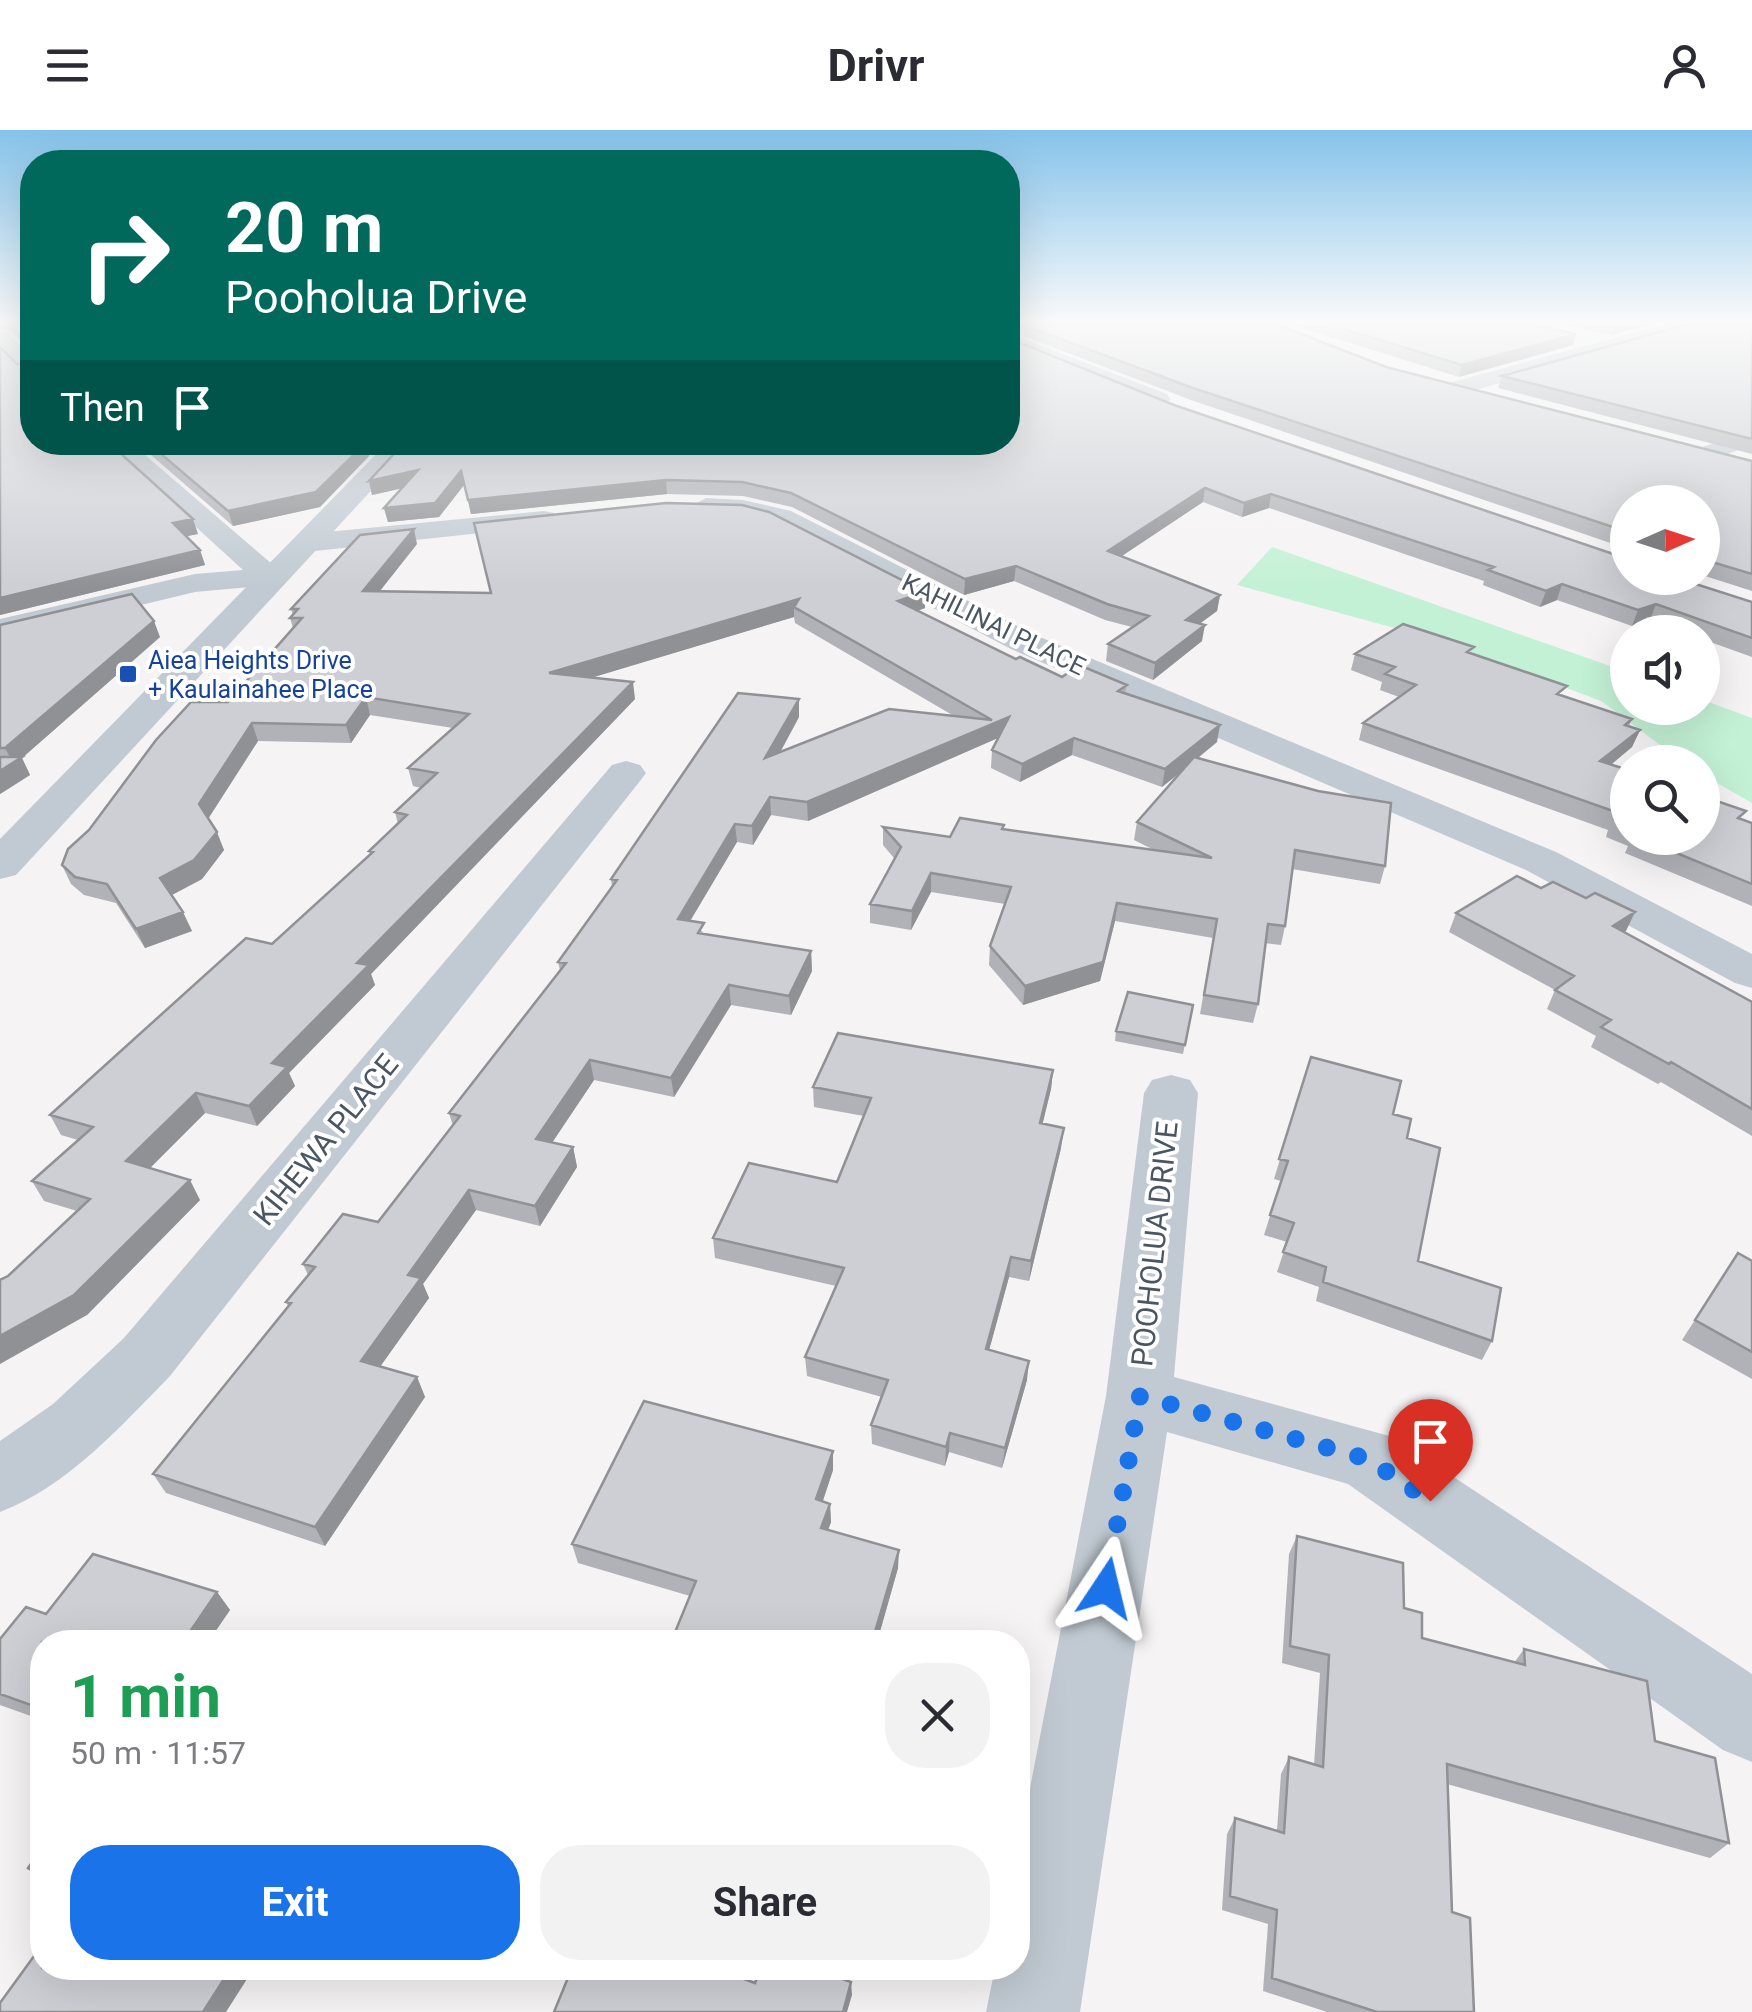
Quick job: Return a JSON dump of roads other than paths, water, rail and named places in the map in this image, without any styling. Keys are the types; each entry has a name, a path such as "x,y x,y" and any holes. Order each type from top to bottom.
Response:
{"street":[{"path":"1752,437 1696,451 1752,466"},
{"path":"130,455 240,554 272,577"},
{"path":"0,866 306,542 378,455"},
{"name":"KAHILINAI PLACE","path":"667,506 743,508 781,517 1023,642 1540,861 1752,974"},
{"path":"306,542 581,515"},
{"path":"0,629 195,583 272,577"},
{"name":"KIHEWA PLACE","path":"0,1480 77,1425 147,1357 626,774"},
{"name":"POOHOLUA DRIVE","path":"1032,2012 1140,1396 1170,1092"},
{"name":"POOHOLUA DRIVE","path":"1140,1396 1368,1459 1752,1721"}],"place":[{"name":"Aiea Heights Drive + Kaulainahee Place","path":"128,674"}]}
